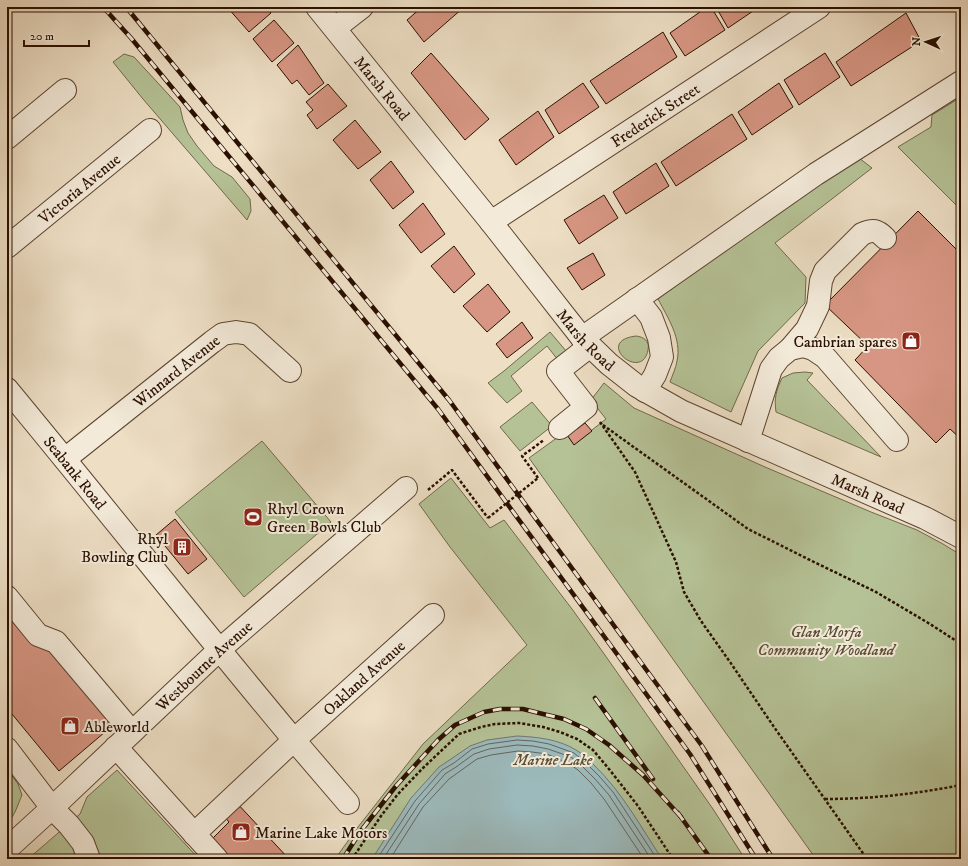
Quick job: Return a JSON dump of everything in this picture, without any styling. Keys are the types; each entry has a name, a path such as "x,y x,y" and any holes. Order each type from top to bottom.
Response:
{"street":[{"name":"Marsh Road","path":"317,7 586,342 609,364 637,386 680,411 925,518 961,537"},
{"path":"335,28 362,7"},
{"name":"Frederick Street","path":"491,222 819,7"},
{"path":"552,433 586,407 558,371 586,342 637,299 816,174 961,82"},
{"path":"7,138 66,90"},
{"name":"Victoria Avenue","path":"7,246 150,130"},
{"path":"748,441 771,369 779,358 790,349 806,329 818,306 821,281 825,271 862,234 870,230 879,233 885,238"},
{"path":"637,299 650,317 659,338 662,357 655,375 645,391"},
{"name":"Winnard Avenue","path":"65,459 223,334 236,332 249,334 290,371"},
{"path":"790,349 804,346 813,349 825,358 897,440"},
{"name":"Seabank Road","path":"7,389 219,650"},
{"name":"Westbourne Avenue","path":"7,849 219,650 406,488"},
{"path":"7,597 38,634 56,642 132,732"},
{"name":"Oakland Avenue","path":"194,834 294,740 433,615"},
{"path":"219,650 348,803"},
{"path":"116,748 217,859"},
{"path":"7,749 52,808 69,825 83,843 89,859"}],"path":[{"path":"867,859 700,621 684,592 676,562 634,472 601,423 748,529 876,592 961,644"},
{"path":"406,488 416,500 452,470 488,518 538,478 522,456 552,433"},
{"path":"352,859 398,794 427,763 459,734 495,724 519,723 543,726 560,732 577,739 593,750 638,806 673,859"},
{"path":"825,799 851,799 898,795 939,790 961,785"}],"green space":[{"path":"124,54 134,57 180,107 188,133 197,146 214,166 232,177 250,199 251,211 247,220 113,62"},
{"path":"961,97 961,210 898,147 931,127 932,115"},
{"path":"859,158 872,168 775,243 806,277 805,303 758,351 731,412 670,382 676,364 678,345 670,321 658,299 774,213"},
{"path":"550,332 567,352 558,360 547,346 511,376 522,391 507,403 488,383"},
{"path":"636,336 642,337 648,344 648,350 644,359 638,362 630,361 619,351 619,345 624,339"},
{"path":"793,373 813,373 807,380 881,457 776,412 776,395 782,378"},
{"name":"Glan Morfa Community Woodland","path":"604,383 634,408 765,467 917,530 961,555 961,859 816,859 529,458 565,432 574,444 606,419 591,400"},
{"path":"532,402 552,426 520,451 500,427"},
{"name":"Rhyl Crown Green Bowls Club","path":"262,441 331,522 244,597 175,512"},
{"name":"Marine Lake","path":"451,478 490,528 504,520 572,609 607,658 713,809 745,859 335,859 423,744 527,645 450,547 419,504"},
{"path":"7,769 18,784 22,795 14,813 7,823"},
{"path":"117,770 199,859 28,859 80,814 87,797"}],"water":[{"name":"Marine Lake","path":"517,736 540,738 562,743 586,757 604,775 622,798 662,859 372,859 411,798 439,767 470,746 487,740"}],"building":[{"path":"227,7 266,7 271,13 249,32"},
{"path":"422,7 463,8 424,42 407,20"},
{"path":"707,7 711,7 725,30 685,56 670,33"},
{"path":"716,7 759,7 728,28"},
{"path":"906,13 921,41 851,86 836,62"},
{"path":"274,20 294,43 272,62 253,39"},
{"path":"663,32 677,57 606,104 590,81"},
{"path":"298,45 324,83 309,95 297,80 292,84 277,65"},
{"path":"431,53 489,119 465,140 411,73"},
{"path":"825,53 840,77 799,105 784,80"},
{"path":"583,83 599,107 559,134 545,110"},
{"path":"779,83 793,107 752,135 738,112"},
{"path":"328,84 347,106 317,129 307,115 313,110 306,102"},
{"path":"538,111 554,137 516,165 499,140"},
{"path":"732,114 747,139 676,186 661,162"},
{"path":"355,120 381,152 358,169 333,140"},
{"path":"391,161 414,192 393,209 370,180"},
{"path":"656,163 669,186 626,214 613,192"},
{"path":"604,195 618,218 579,244 564,220"},
{"path":"423,203 445,234 421,253 399,225"},
{"path":"918,211 961,254 961,439 950,429 936,443 855,360 868,346 825,305"},
{"path":"454,246 475,274 454,293 431,266"},
{"path":"593,253 605,275 582,290 567,268"},
{"path":"488,284 510,312 487,332 463,306"},
{"path":"522,322 533,338 507,358 496,344"},
{"path":"585,423 592,431 574,445 565,432 574,425 577,429"},
{"name":"Rhyl Bowling Club","path":"175,519 207,559 188,574 156,535"},
{"path":"7,605 55,646 118,721 59,771 7,708 7,648 9,647 7,645"},
{"name":"Marine Lake Motors","path":"235,801 289,859 225,859 209,842 229,822 222,814"}],"tram line":[{"path":"343,859 360,832 396,786 438,740 455,725 484,712 500,709 523,709 564,719 586,729 609,745 643,775 681,817 711,859"}],"railway":[{"path":"103,7 131,38 438,409 690,754 756,859"},
{"path":"126,7 449,400 702,746 773,859"},
{"path":"595,698 653,779"},
{"path":"343,859 360,832 396,786 438,740 455,725 484,712 500,709 523,709 564,719 586,729 609,745 643,775 681,817"},
{"path":"678,813 711,859"}],"place":[{"name":"Cambrian spares","path":"911,341"},
{"name":"Rhyl Crown Green Bowls Club","path":"253,517"},
{"name":"Rhyl Bowling Club","path":"182,547"},
{"name":"Ableworld","path":"70,726"},
{"name":"Marine Lake Motors","path":"241,832"}]}
